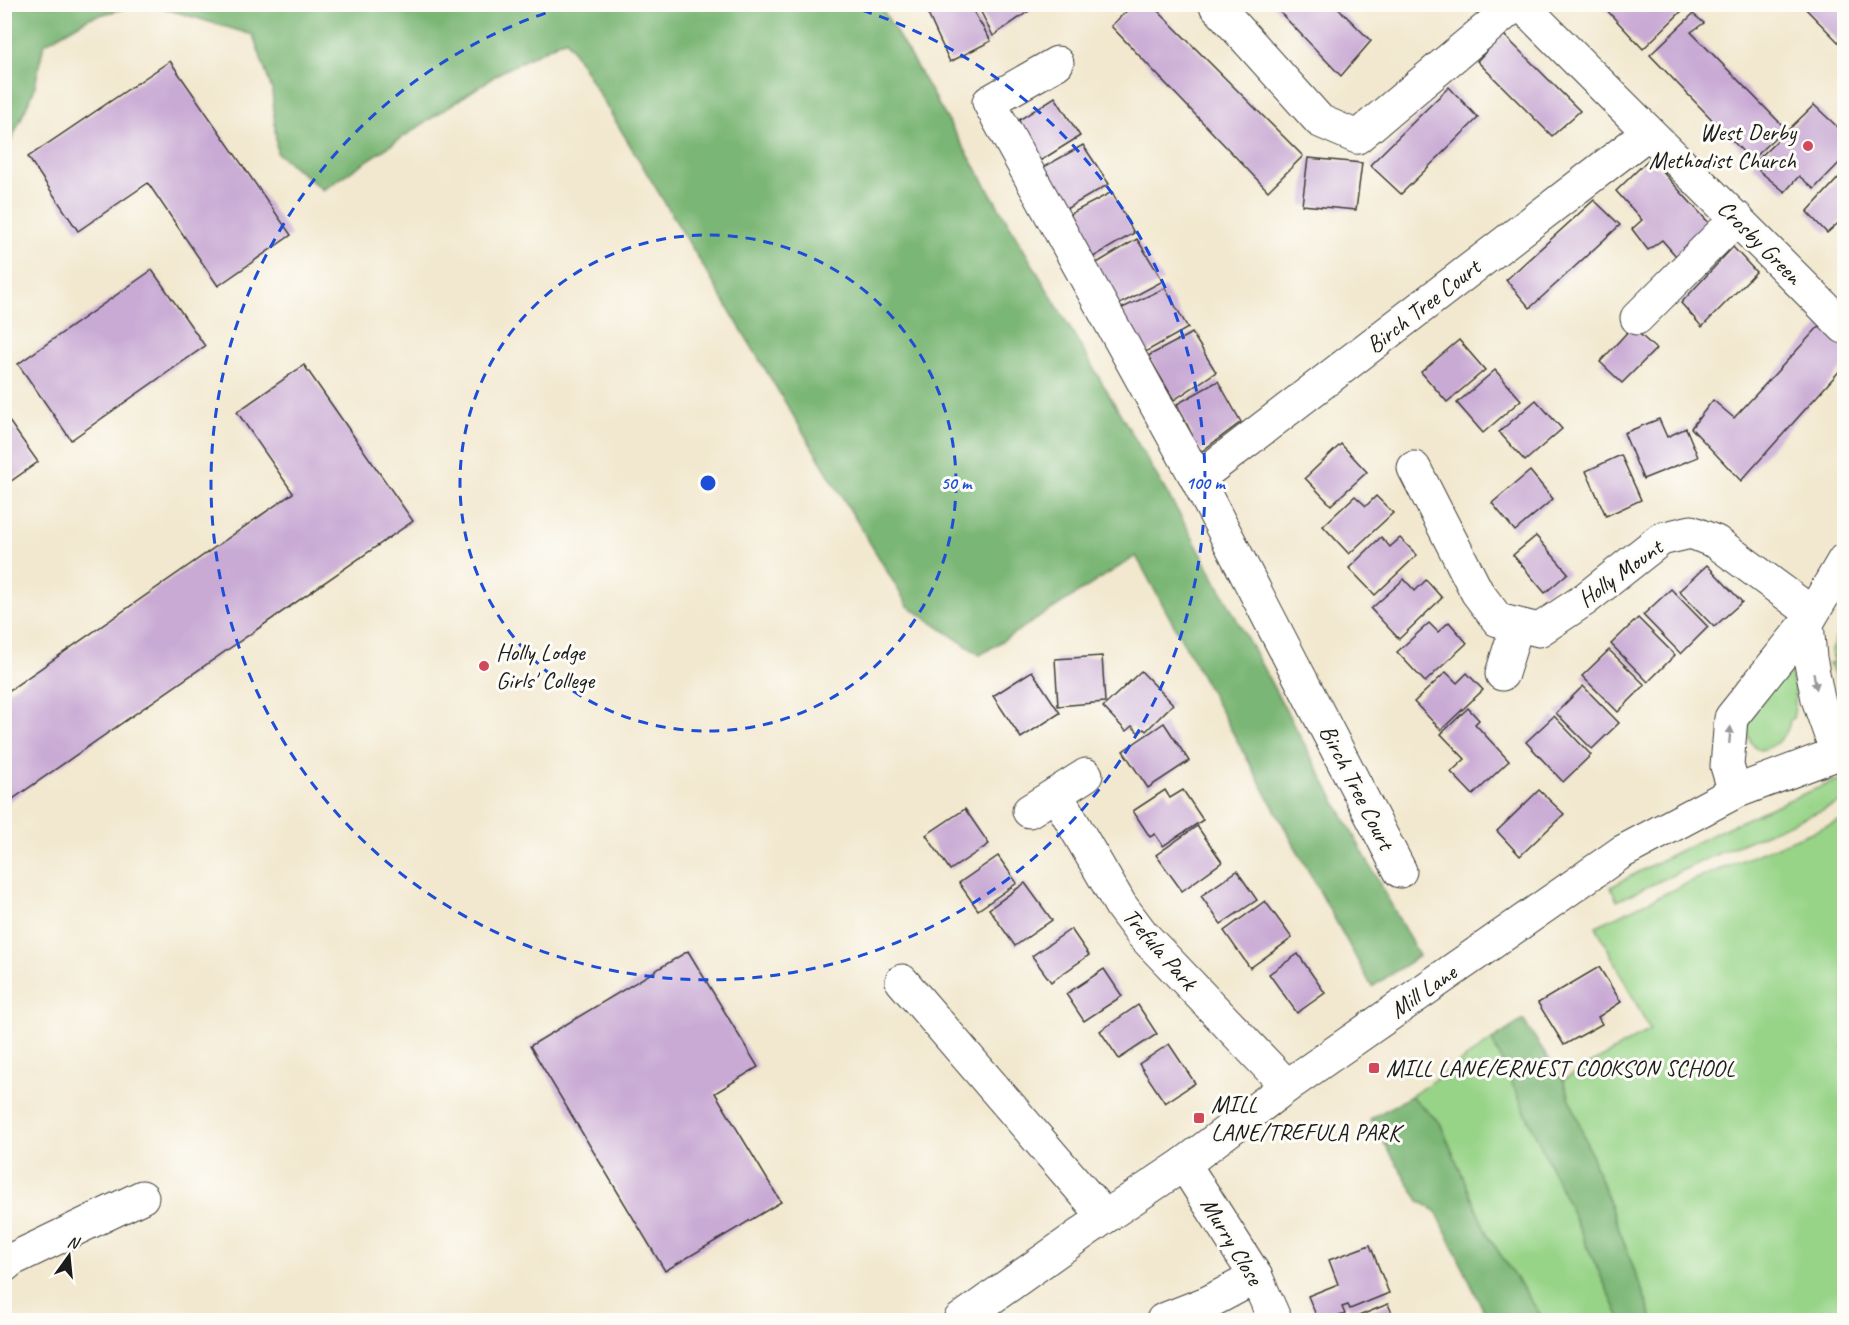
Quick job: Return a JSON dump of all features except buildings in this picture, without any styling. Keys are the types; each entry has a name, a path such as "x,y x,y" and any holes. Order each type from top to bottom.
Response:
{"street":[{"path":"1215,4 1320,121 1357,137 1519,4"},
{"name":"Crosby Green","path":"1519,4 1845,327"},
{"name":"Birch Tree Court","path":"1058,63 989,102 1197,479 1400,871"},
{"name":"Birch Tree Court","path":"1197,479 1648,133"},
{"path":"1637,318 1737,218"},
{"name":"Holly Mount","path":"1414,468 1477,592 1498,620 1539,630 1584,600 1660,539 1691,532 1716,542 1810,618"},
{"path":"1736,792 1727,766 1731,718 1810,618 1845,560"},
{"path":"1810,618 1810,658 1818,699 1841,752"},
{"path":"1502,674 1517,625"},
{"name":"Mill Lane","path":"967,1319 1105,1217 1184,1164 1287,1086 1622,852 1736,792 1841,752"},
{"path":"1029,811 1086,775"},
{"name":"Trefula Park","path":"1056,794 1121,906 1143,934 1287,1086"},
{"path":"902,981 1105,1217"},
{"name":"Murry Close","path":"1184,1164 1256,1277 1275,1320"},
{"path":"4,1266 11,1260 142,1197"},
{"path":"1163,1320 1209,1302 1256,1277"}],"green space":[{"path":"17,5 137,5 89,18 44,44 34,90 5,154 5,16"},
{"path":"153,5 880,5 1184,522 1419,956 1372,987 1136,556 980,655 908,606 566,39 501,72 323,190 277,153 272,90 253,35"},
{"path":"1838,632 1844,637 1844,692 1829,663 1835,662 1831,651"},
{"path":"1782,671 1790,673 1794,684 1793,718 1780,740 1760,750 1749,739 1749,722"},
{"path":"1844,778 1844,801 1715,855 1617,901 1611,887 1640,871 1755,815"},
{"path":"1844,819 1844,1320 1653,1320 1563,1080 1650,1030 1596,926 1696,879"},
{"path":"1523,1020 1563,1080 1653,1320 1621,1320 1492,1040"},
{"path":"1492,1040 1621,1320 1544,1320 1488,1236 1440,1123 1411,1096"},
{"path":"1411,1096 1440,1123 1488,1236 1544,1320 1488,1320 1436,1211 1419,1201 1370,1119"}],"place":[{"name":"West Derby Methodist Church","path":"1808,146"},
{"name":"Holly Lodge Girls' College","path":"484,666"},
{"name":"MILL LANE/ERNEST COOKSON SCHOOL","path":"1374,1068"},
{"name":"MILL LANE/TREFULA PARK","path":"1199,1118"}]}
